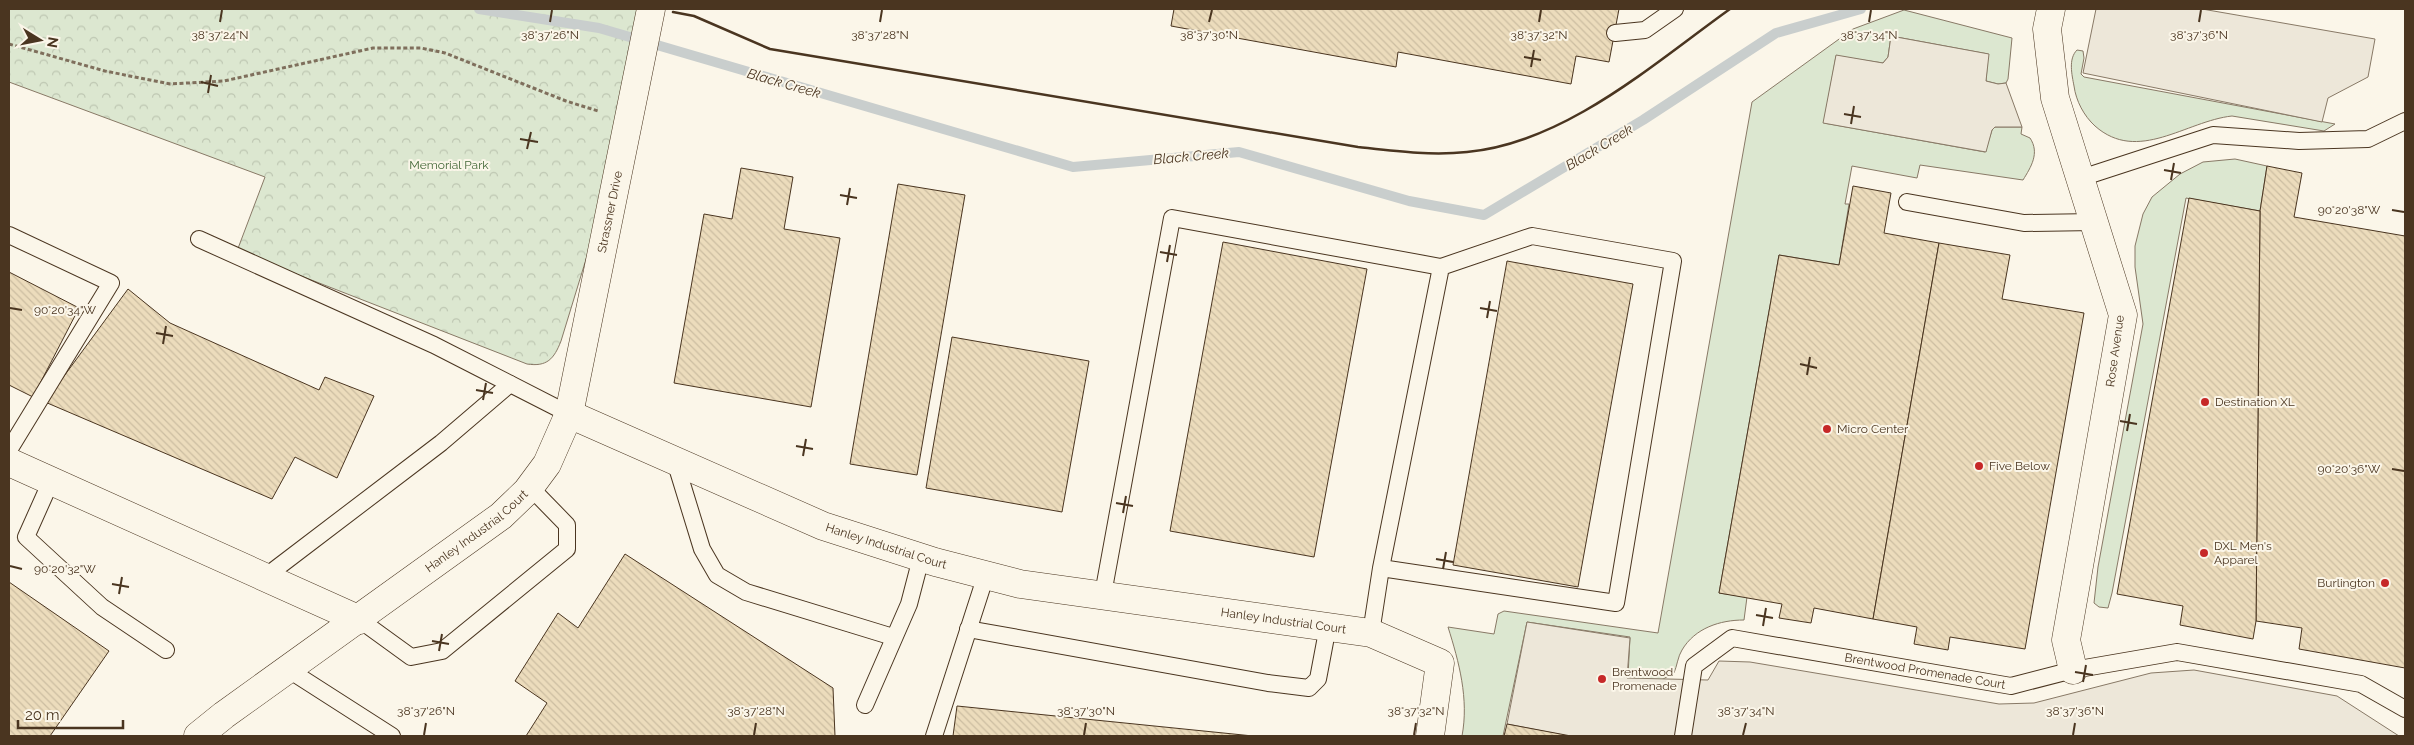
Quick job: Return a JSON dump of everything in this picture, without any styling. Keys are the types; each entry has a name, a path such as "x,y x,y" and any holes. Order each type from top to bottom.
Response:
{"street":[{"name":"Strassner Drive","path":"569,414 651,9"},
{"name":"Rose Avenue","path":"2051,9 2047,29 2055,98 2095,222 2122,315 2066,640 2073,670"},
{"name":"Hanley Industrial Court","path":"198,736 224,715 360,620 501,516 530,487 548,464 569,414 823,526 921,558 1020,584 1103,594 1371,633 1440,663 1430,736"},
{"path":"9,462 360,620"}],"lane":[{"path":"1615,34 1645,30 1675,9"},
{"path":"2081,178 2213,135 2299,141 2368,139 2405,121"},
{"path":"1907,202 2024,223 2095,222"},
{"path":"1103,594 1172,218 1440,267 1532,236 1673,261 1616,603 1381,568"},
{"path":"9,235 111,283 9,450"},
{"path":"199,239 434,346 569,414"},
{"path":"1371,633 1381,568 1440,267"},
{"path":"265,577 441,443 510,384"},
{"path":"675,461 702,549 717,575 746,592 893,636"},
{"path":"51,481 26,537 102,607 166,650"},
{"path":"360,620 411,657 442,652 567,549 567,525 530,487"},
{"path":"865,705 908,604 921,558"},
{"path":"934,736 986,575"},
{"path":"968,629 1268,684 1309,688 1318,679 1328,626"},
{"name":"Brentwood Promenade Court","path":"1683,736 1694,666 1732,638 2011,686 2073,670 2177,652 2361,684 2405,709"},
{"path":"289,670 392,736"}],"path":[{"path":"9,44 106,72 170,84 224,81 372,48 421,48 445,53 566,101 601,112"}],"green space":[{"name":"Memorial Park","path":"9,9 651,9 628,122 556,353 545,363 527,364 237,251 265,177 9,82"},
{"path":"1904,10 2012,38 2006,83 1998,84 1986,81 1988,54 1891,36 1888,57 1883,63 1836,56 1824,123 1985,152 1992,130 1995,127 2022,127 2021,134 2030,138 2034,149 2033,160 2023,180 1920,165 1917,178 1852,166 1845,204 1849,204 1839,265 1779,255 1719,593 1747,597 1744,620 1717,624 1701,631 1687,642 1679,655 1674,673 1654,684 1628,676 1630,637 1527,622 1503,736 1462,736 1464,694 1456,654 1448,627 1494,634 1498,614 1504,611 1658,633 1752,102 1853,29"},
{"path":"2077,50 2083,51 2084,58 2081,74 2084,77 2335,124 2324,131 2232,116 2215,119 2145,141 2128,141 2111,137 2091,122 2079,103 2075,92 2071,67 2072,58"},
{"path":"2235,159 2267,166 2260,211 2186,198 2112,593 2108,608 2099,607 2094,603 2098,567 2143,324 2135,267 2135,246 2143,214 2152,197 2180,174 2203,162"}],"shaded area":[{"path":"2096,9 2202,9 2375,39 2368,77 2328,98 2322,122 2083,73"},
{"path":"1891,36 1989,54 1986,81 1998,84 2006,83 2022,127 1995,127 1992,130 1986,152 1823,123 1836,55 1883,63 1888,57"},
{"name":"Brentwood Promenade","path":"1527,622 1630,638 1627,678 1708,680 1719,661 1750,662 1999,704 2034,703 2151,673 2194,670 2337,696 2399,736 1568,736 1507,724"}],"building":[{"path":"1174,9 1619,9 1609,62 1576,56 1571,84 1398,52 1396,67 1171,26"},
{"path":"2267,166 2302,173 2294,217 2405,236 2405,668 2299,649 2302,628 2256,621 2260,211"},
{"path":"741,168 793,177 784,229 840,238 811,407 674,383 704,214 732,219"},
{"path":"898,184 965,195 917,475 850,464"},
{"name":"Micro Center","path":"1853,186 1891,193 1884,233 1939,243 1873,619 1814,608 1811,623 1779,618 1782,604 1719,593 1779,255 1839,265"},
{"name":"Destination XL","path":"2189,198 2260,211 2256,621 2253,639 2180,625 2183,606 2117,594"},
{"path":"1223,242 1367,269 1314,557 1170,531"},
{"name":"Five Below","path":"1939,243 2010,255 2002,299 2084,313 2025,649 1950,637 1948,650 1914,644 1917,627 1873,619"},
{"path":"1507,261 1633,284 1578,587 1453,565"},
{"path":"9,272 79,308 33,397 9,385"},
{"path":"128,289 170,323 319,390 325,377 374,396 337,478 295,457 272,499 45,402"},
{"path":"952,337 1089,361 1062,512 926,488"},
{"path":"625,554 833,688 835,736 526,736 547,703 515,681 558,613 578,628"},
{"path":"9,582 109,651 50,736 9,736"},
{"path":"957,706 1253,736 953,736"},
{"path":"1507,724 1571,736 1504,736"}],"waterway":[{"name":"Black Creek","path":"479,9 599,28 1073,167 1239,152 1409,201 1484,215 1643,120 1776,33 1861,9"}],"wall":[{"path":"673,12 694,16 770,49 1358,147 1440,153 1467,152 1503,146 1539,134 1606,98 1730,9"}],"place":[{"name":"Destination XL","path":"2205,402"},
{"name":"Micro Center","path":"1827,429"},
{"name":"Five Below","path":"1979,466"},
{"name":"DXL Men's Apparel","path":"2204,553"},
{"name":"Burlington","path":"2385,583"},
{"name":"Brentwood Promenade","path":"1602,679"}]}
